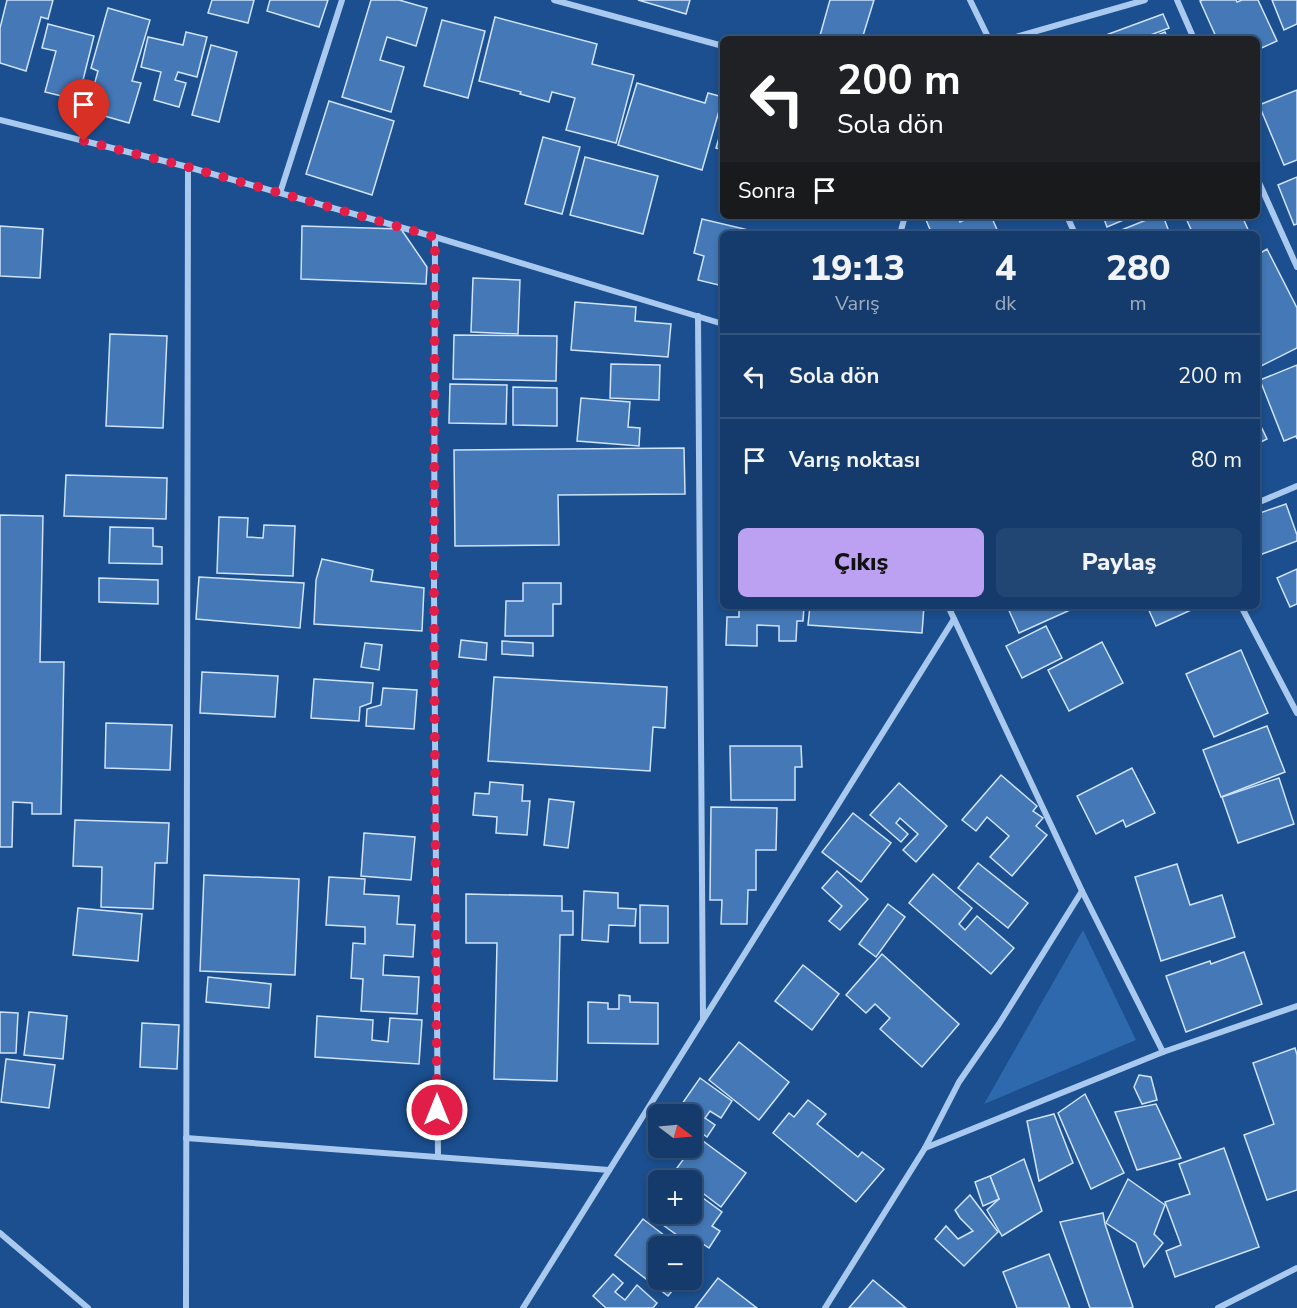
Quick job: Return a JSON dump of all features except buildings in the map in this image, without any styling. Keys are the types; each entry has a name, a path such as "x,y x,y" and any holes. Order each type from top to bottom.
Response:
{"street":[{"path":"279,193 342,0"},
{"path":"555,0 720,45"},
{"path":"970,0 988,36"},
{"path":"1019,36 1145,0"},
{"path":"1177,0 1193,36"},
{"path":"0,120 188,167 435,237 720,323"},
{"path":"186,1308 188,167"},
{"path":"1260,185 1297,267"},
{"path":"435,237 434,592 438,1157"},
{"path":"698,316 704,1019"},
{"path":"1260,502 1297,486"},
{"path":"949,609 1082,891 1163,1052"},
{"path":"1243,609 1297,713"},
{"path":"523,1308 954,619"},
{"path":"825,1308 924,1148 959,1082 999,1024 1082,891"},
{"path":"924,1148 1163,1052 1297,1006"},
{"path":"186,1138 609,1170"},
{"path":"0,1233 88,1308"},
{"path":"1218,1308 1297,1268"}],"shaded area":[{"path":"1083,930 1136,1040 984,1104"}],"route":[{"path":"84,141 188,167 435,237 434,592 437,1110"}]}
